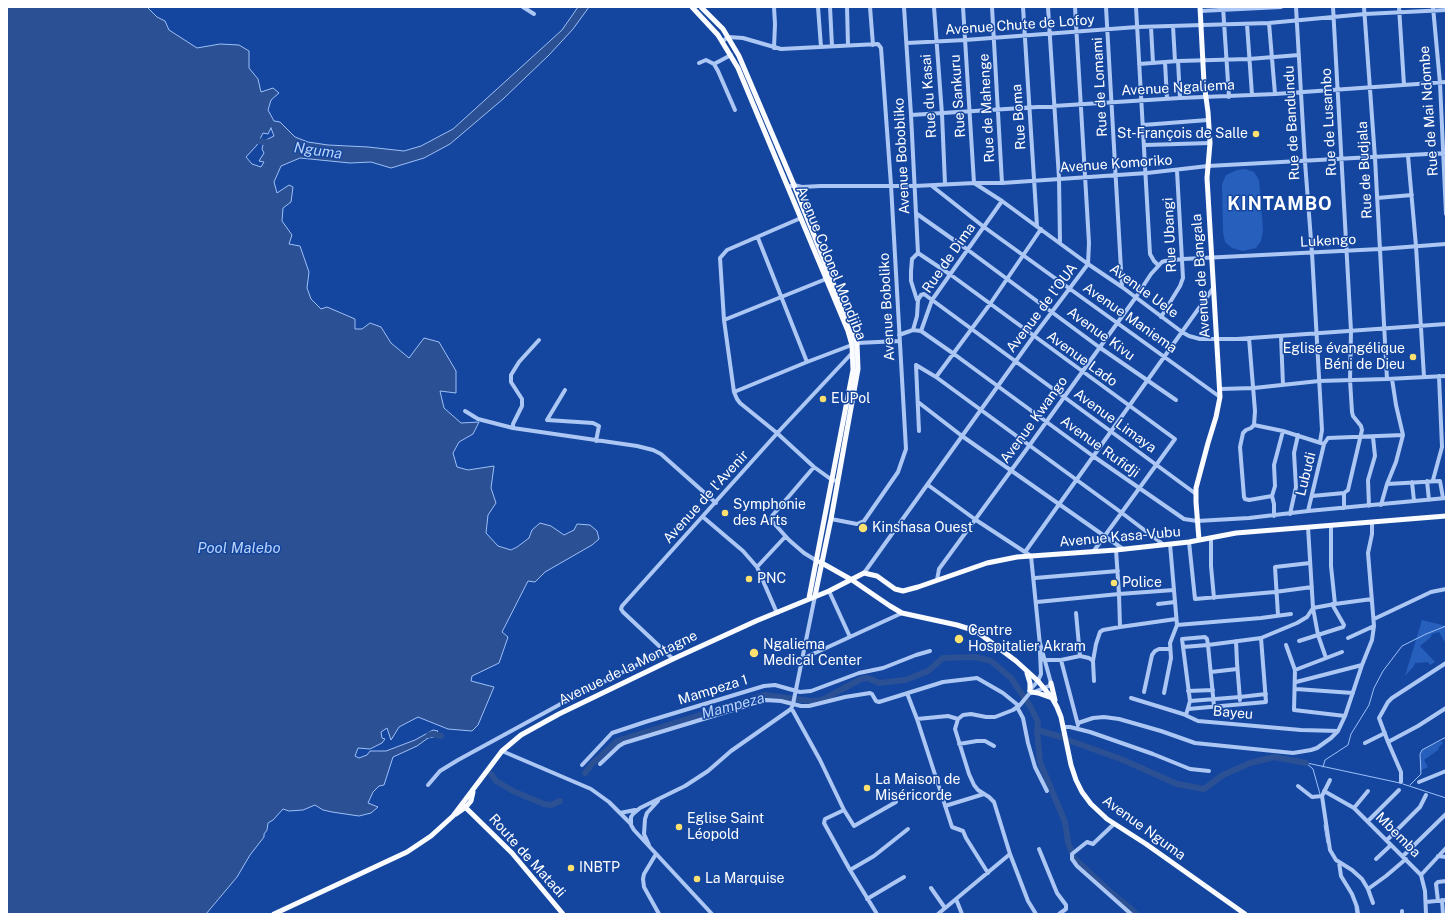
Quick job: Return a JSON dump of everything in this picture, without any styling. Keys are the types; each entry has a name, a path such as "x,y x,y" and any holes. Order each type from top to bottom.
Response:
{"main road":[{"name":"Avenue Colonel Mondjiba","path":"692,7 723,41 738,68 848,331 856,345"},
{"name":"Avenue Colonel Mondjiba","path":"701,7 728,37 742,63 794,185 856,345 858,369 819,562 815,596"},
{"name":"Avenue de Bangala","path":"1199,540 1196,494 1220,397 1207,178 1210,143 1205,97 1200,9"},
{"name":"Avenue Colonel Mondjiba","path":"809,598 831,519 835,481 853,370 853,352 856,345"},
{"name":"Avenue Kasa-Vubu","path":"864,573 877,576 895,589 903,591 997,560 1164,545 1236,533 1446,516"},
{"name":"Avenue Nguma","path":"819,562 852,580 902,613 957,624 976,631 1011,657 1038,681 1052,698 1057,707 1063,727 1071,765 1076,780 1082,792 1098,812 1245,914"},
{"path":"809,598 852,580 864,573"},
{"name":"Avenue de la Montagne","path":"464,805 487,770 502,751 521,735 673,660 809,598"},
{"path":"1026,670 1030,683 1030,693 1038,693 1052,698"},
{"path":"1051,683 1057,707"},
{"name":"Avenue de la Montagne","path":"464,805 471,801 472,794 477,785"},
{"path":"471,801 473,814"},
{"path":"274,914 407,852 431,836 464,805 473,814"},
{"name":"Route de Matadi","path":"473,814 512,853 562,914"}],"street":[{"path":"523,7 534,14"},
{"path":"774,7 774,48"},
{"path":"818,7 820,47"},
{"path":"830,7 832,46"},
{"path":"847,7 848,45"},
{"path":"723,41 728,37 744,38 774,48 785,49 873,44 870,7"},
{"name":"Avenue Bobobliko","path":"904,7 917,214 918,253 914,256 911,263 911,281 918,300 917,316 913,330"},
{"name":"Rue du Kasai","path":"934,7 942,114 945,184"},
{"name":"Rue Sankuru","path":"962,7 974,183"},
{"name":"Rue de Mahenge","path":"992,7 1002,183"},
{"name":"Rue Boma","path":"1023,7 1037,226"},
{"path":"1048,7 1059,178 1060,243"},
{"name":"Avenue de l’OUA","path":"864,573 1033,337 1088,264 1089,243 1075,7"},
{"name":"Rue de Lomami","path":"1106,7 1122,286"},
{"path":"1136,7 1147,173 1150,254 1158,265"},
{"path":"1200,9 1281,7"},
{"name":"Rue de Bandundu","path":"1296,7 1312,253 1322,443"},
{"name":"Rue de Lusambo","path":"1333,7 1351,331 1350,380 1352,412 1362,427 1361,438"},
{"name":"Rue de Budjala","path":"1364,7 1371,88 1387,379"},
{"path":"1223,8 1229,97"},
{"path":"1399,9 1404,85"},
{"name":"Avenue Chute de Lofoy","path":"907,42 965,40 1151,26 1269,23 1365,14 1399,9 1446,10"},
{"name":"Rue de Mai Ndombe","path":"1433,9 1445,153 1446,214"},
{"path":"1269,23 1275,94"},
{"path":"1247,24 1252,95"},
{"path":"1151,26 1153,63"},
{"path":"1173,26 1180,98"},
{"name":"Avenue Boboliko","path":"831,519 857,524 862,523 882,497 900,469 906,444 891,186 881,48 879,45 873,44"},
{"path":"714,64 731,55"},
{"path":"1139,64 1299,55"},
{"path":"699,63 707,60 714,64 735,110"},
{"path":"1165,62 1167,99"},
{"name":"Avenue Ngaliema","path":"911,115 1142,100 1229,97 1446,82"},
{"path":"1143,125 1208,120"},
{"path":"1145,145 1210,143"},
{"name":"Avenue Komoriko","path":"788,187 794,185 802,187 915,186 1002,183 1177,171 1208,166 1342,160 1445,153"},
{"path":"1408,156 1416,246 1424,377"},
{"name":"Rue Ubangi","path":"1161,317 1182,281 1183,274 1177,171"},
{"name":"Avenue Uele","path":"974,183 1002,201 1088,264 1122,286 1182,332 1196,338 1249,338 1446,324"},
{"name":"Avenue Maniema","path":"931,185 984,227 1118,322 1220,397"},
{"path":"1377,198 1412,195"},
{"name":"Rue de Dima","path":"922,331 932,300 1002,201"},
{"name":"Avenue Kivu","path":"917,214 968,250 1099,348 1176,400"},
{"path":"801,218 758,238 727,250 721,256 719,262 724,320 734,392 737,399 778,433 814,467 835,481"},
{"path":"936,377 990,304 1041,229"},
{"path":"758,238 807,362"},
{"name":"Lukengo","path":"1158,265 1166,261 1183,259 1312,253 1446,244"},
{"name":"Avenue Lado","path":"918,253 1176,439 1157,466"},
{"name":"Avenue Kwango","path":"937,580 939,569 976,520 1158,265"},
{"path":"724,320 826,279"},
{"path":"1025,552 1214,286"},
{"name":"Avenue Limaya","path":"918,300 921,295 924,294 1196,494"},
{"path":"899,335 913,330"},
{"name":"Avenue Rufidji","path":"913,330 922,331 1093,456 1180,517 1188,520 1197,521 1274,516 1308,511 1445,498"},
{"path":"1280,336 1283,385"},
{"path":"1249,338 1255,411 1254,425 1243,433 1240,447 1244,497 1245,499 1249,500 1272,496"},
{"path":"513,428 513,424 522,406 522,399 511,382 511,375 518,362 539,340"},
{"path":"734,392 807,362 856,345 899,341"},
{"name":"Avenue de l'Avenir","path":"673,660 623,612 622,608 778,433 853,352"},
{"path":"919,431 916,365 936,377 1164,545"},
{"path":"1433,480 1444,447 1439,376"},
{"path":"1220,389 1254,388 1319,381 1446,376"},
{"path":"1381,504 1396,462 1403,435 1392,379"},
{"path":"565,390 547,420 593,423 598,426 596,441"},
{"path":"918,402 962,436 1123,549"},
{"path":"465,411 478,419 513,428 637,446 653,450 661,454 716,503"},
{"name":"Lubudi","path":"1254,425 1283,431 1322,443 1308,511"},
{"path":"1274,516 1272,496 1275,486 1274,465 1283,431"},
{"path":"1290,514 1296,487 1294,453 1298,435"},
{"path":"1322,443 1328,438 1361,438 1403,435"},
{"path":"1369,506 1368,480 1375,456 1373,437"},
{"path":"1312,496 1344,493 1348,490 1361,438"},
{"path":"1093,552 1157,466"},
{"path":"814,467 771,518 772,522 785,537 804,553 819,562"},
{"path":"1387,484 1433,480 1441,482 1445,498"},
{"path":"1427,481 1429,500"},
{"path":"1412,482 1414,501"},
{"path":"928,485 976,520 1032,556 1042,671 1038,681 1019,706 1008,713 995,717 966,714 958,719 955,729 969,774 974,785 994,802 1010,854 1028,901 1036,914"},
{"path":"1344,493 1344,508"},
{"path":"703,517 743,551 758,567 777,613"},
{"path":"1078,723 1099,718 1119,719 1161,731 1195,743 1293,753 1317,748 1338,731 1345,716 1371,643 1374,619 1368,553 1372,534 1372,523"},
{"path":"1299,641 1344,627 1334,604 1330,525"},
{"path":"1308,527 1313,608 1318,635 1326,658"},
{"path":"758,567 785,537"},
{"path":"1211,538 1211,566 1214,598"},
{"path":"1189,542 1194,598 1198,600 1312,587"},
{"path":"1164,693 1171,658 1170,642 1177,625 1170,544"},
{"path":"1116,550 1120,627"},
{"path":"1278,615 1275,592 1275,567 1310,563"},
{"path":"1035,578 1118,571"},
{"path":"1374,619 1431,592 1446,589"},
{"path":"829,590 850,638"},
{"path":"1037,602 1174,590"},
{"path":"620,814 636,810 662,798 708,772 730,752 791,709 815,596"},
{"path":"809,598 811,614"},
{"path":"1183,647 1261,638 1297,623 1307,616 1313,608 1372,599"},
{"path":"1158,604 1175,602"},
{"path":"802,659 902,613"},
{"path":"1076,613 1080,656"},
{"path":"1177,625 1291,614"},
{"path":"1094,681 1092,661 1100,632 1103,630 1120,627 1176,619"},
{"path":"1348,638 1374,626"},
{"path":"1186,715 1190,701 1182,639 1184,638 1205,637 1207,639 1214,706"},
{"path":"1188,709 1266,702 1261,638"},
{"path":"1236,641 1237,669 1241,704"},
{"path":"1030,693 1049,686 1051,683 1040,643"},
{"path":"1286,645 1295,670 1295,711 1345,716"},
{"path":"1144,692 1152,655 1159,649 1170,649"},
{"path":"428,785 440,771 458,760 568,700 664,651"},
{"name":"Mampeza 1","path":"582,765 612,733 644,722 764,686 775,685 796,691 810,691 859,673 883,668 930,651"},
{"path":"1295,670 1342,652"},
{"path":"1044,660 1061,660 1080,656 1089,658 1092,661"},
{"path":"1061,660 1079,729"},
{"path":"1401,782 1400,772 1380,724 1380,714 1390,700 1446,663"},
{"path":"1296,682 1362,665"},
{"path":"1211,672 1237,669"},
{"path":"600,764 619,746 628,742 766,700 793,702 809,706 844,697 871,693 876,701 879,702 947,681 977,678 1019,706 1035,768 1047,791"},
{"path":"1296,689 1353,693"},
{"path":"1188,691 1213,690"},
{"path":"907,693 917,719 952,827 963,831 970,846 988,873"},
{"path":"1190,701 1266,694"},
{"name":"Bayeu","path":"1131,698 1186,715 1201,722 1301,730 1338,731"},
{"path":"1388,742 1418,726 1446,708"},
{"path":"791,709 820,760 844,810 854,826 896,802"},
{"path":"917,719 948,716 958,719"},
{"path":"1063,727 1079,729 1153,754 1190,769 1209,771"},
{"path":"1365,743 1385,733"},
{"path":"959,744 977,740 985,741 994,746"},
{"path":"502,751 591,790 609,802 712,914"},
{"path":"1419,782 1446,772"},
{"path":"1298,786 1312,797 1320,796 1330,780"},
{"path":"1368,821 1399,790"},
{"name":"Mbemba","path":"1324,791 1354,808 1421,875 1426,902 1426,914"},
{"path":"1354,808 1368,791"},
{"path":"945,806 984,794"},
{"path":"1387,840 1420,807 1426,795"},
{"path":"1320,796 1328,845 1333,856 1362,879 1368,889 1373,903"},
{"path":"653,850 644,834 645,819 647,813 662,798"},
{"path":"631,825 631,817 636,810"},
{"path":"844,810 825,819 824,823 877,914"},
{"path":"1368,889 1384,878 1446,814"},
{"path":"1114,824 1093,844 1087,842 1073,854 1073,862 1131,914"},
{"path":"850,870 874,856 908,829"},
{"path":"1376,859 1391,844"},
{"path":"1421,875 1446,848"},
{"path":"1039,849 1057,893 1066,905 1066,909 1059,914"},
{"path":"656,854 644,874 643,879 644,887 658,914"},
{"path":"938,914 1010,854"},
{"path":"1438,856 1446,857"},
{"path":"1339,862 1342,876 1352,894 1358,914"},
{"path":"867,898 904,877"},
{"path":"1443,914 1442,900 1437,883 1446,881"},
{"path":"931,888 945,908"},
{"path":"956,899 962,914"},
{"path":"1426,902 1442,900"}],"shaded area":[{"path":"1245,169 1254,172 1259,180 1263,230 1261,241 1256,248 1243,251 1232,248 1225,242 1223,232 1222,184 1226,175 1237,170"},
{"path":"1422,620 1446,626 1446,644 1439,632 1432,634 1430,638 1420,646 1435,662 1430,665 1428,662 1415,663 1405,676"},
{"path":"1441,741 1443,743 1438,750 1424,760 1428,767 1420,771 1421,752 1425,748"}],"water":[{"name":"Pool Malebo","path":"7,7 147,7 157,17 165,21 169,30 197,48 220,44 239,45 249,51 249,68 258,79 261,92 273,88 279,93 271,100 268,110 274,121 280,122 295,137 308,142 328,145 404,151 421,146 453,129 562,30 578,7 589,7 573,29 549,55 503,99 450,144 424,158 391,168 371,162 350,163 300,158 281,166 274,182 277,193 289,185 293,187 291,202 283,208 282,221 292,235 289,244 300,246 309,272 307,288 311,299 321,309 327,307 355,319 355,329 362,329 370,323 381,327 391,343 409,358 424,338 439,342 456,371 456,393 440,391 444,408 461,423 479,422 473,434 459,442 453,453 457,467 468,470 494,466 491,488 496,503 488,515 486,533 498,546 511,550 529,538 532,530 540,523 551,526 564,535 574,530 577,524 590,525 597,531 599,539 592,545 545,572 535,582 528,581 502,632 508,637 499,663 472,676 471,681 494,687 478,725 472,731 448,729 418,717 399,727 391,740 387,728 381,732 382,738 385,739 382,743 370,749 358,748 355,756 359,758 367,755 370,751 386,751 415,740 433,730 438,731 434,737 428,738 417,746 393,757 384,785 379,786 373,792 368,803 378,807 371,813 359,816 323,810 315,805 303,810 289,811 283,809 273,820 268,823 264,837 250,855 237,877 206,914 7,914","holes":["271,128 274,136 264,141 262,149 264,153 259,161 264,162 261,167 252,164 246,157 257,145 263,133 268,134"]}],"waterway":[{"name":"Nguma","path":"251,140 271,143"},
{"path":"1323,767 1325,760 1348,745 1351,734 1369,705 1374,688 1383,671 1402,646 1446,626"},
{"name":"Mampeza","path":"585,773 592,764 617,741 764,695 811,701 822,700 861,679 868,678 879,683 905,680 928,671 943,658 975,657 991,661 1011,678 1030,706 1038,722 1037,730 1040,762 1065,822 1068,842 1074,858 1136,914"},
{"path":"1037,730 1061,737"},
{"name":"Mampeza","path":"429,735 432,734 441,736"},
{"path":"1410,785 1421,774 1420,754 1422,750 1446,737"},
{"path":"1068,740 1121,759 1177,784 1204,789 1223,775 1250,763 1274,757 1306,763"},
{"path":"1306,763 1313,769 1320,794"},
{"path":"1307,763 1400,783"},
{"name":"Mampeza","path":"491,774 496,781 513,791 544,804 551,805 560,801"},
{"path":"1403,784 1446,798"},
{"path":"1324,825 1327,843"},
{"path":"1355,907 1356,914"}],"place":[{"name":"St-François de Salle","path":"1256,134"},
{"name":"Eglise évangélique Béni de Dieu","path":"1413,357"},
{"name":"EUPol","path":"823,399"},
{"name":"Symphonie des Arts","path":"725,513"},
{"name":"Kinshasa Ouest","path":"863,528"},
{"name":"PNC","path":"749,579"},
{"name":"Police","path":"1114,583"},
{"name":"Centre Hospitalier Akram","path":"959,639"},
{"name":"Ngaliema Medical Center","path":"754,653"},
{"name":"La Maison de Miséricorde","path":"867,788"},
{"name":"Eglise Saint Léopold","path":"679,827"},
{"name":"INBTP","path":"571,868"},
{"name":"La Marquise","path":"697,879"}],"district":[{"name":"KINTAMBO","path":"1280,204"}]}
